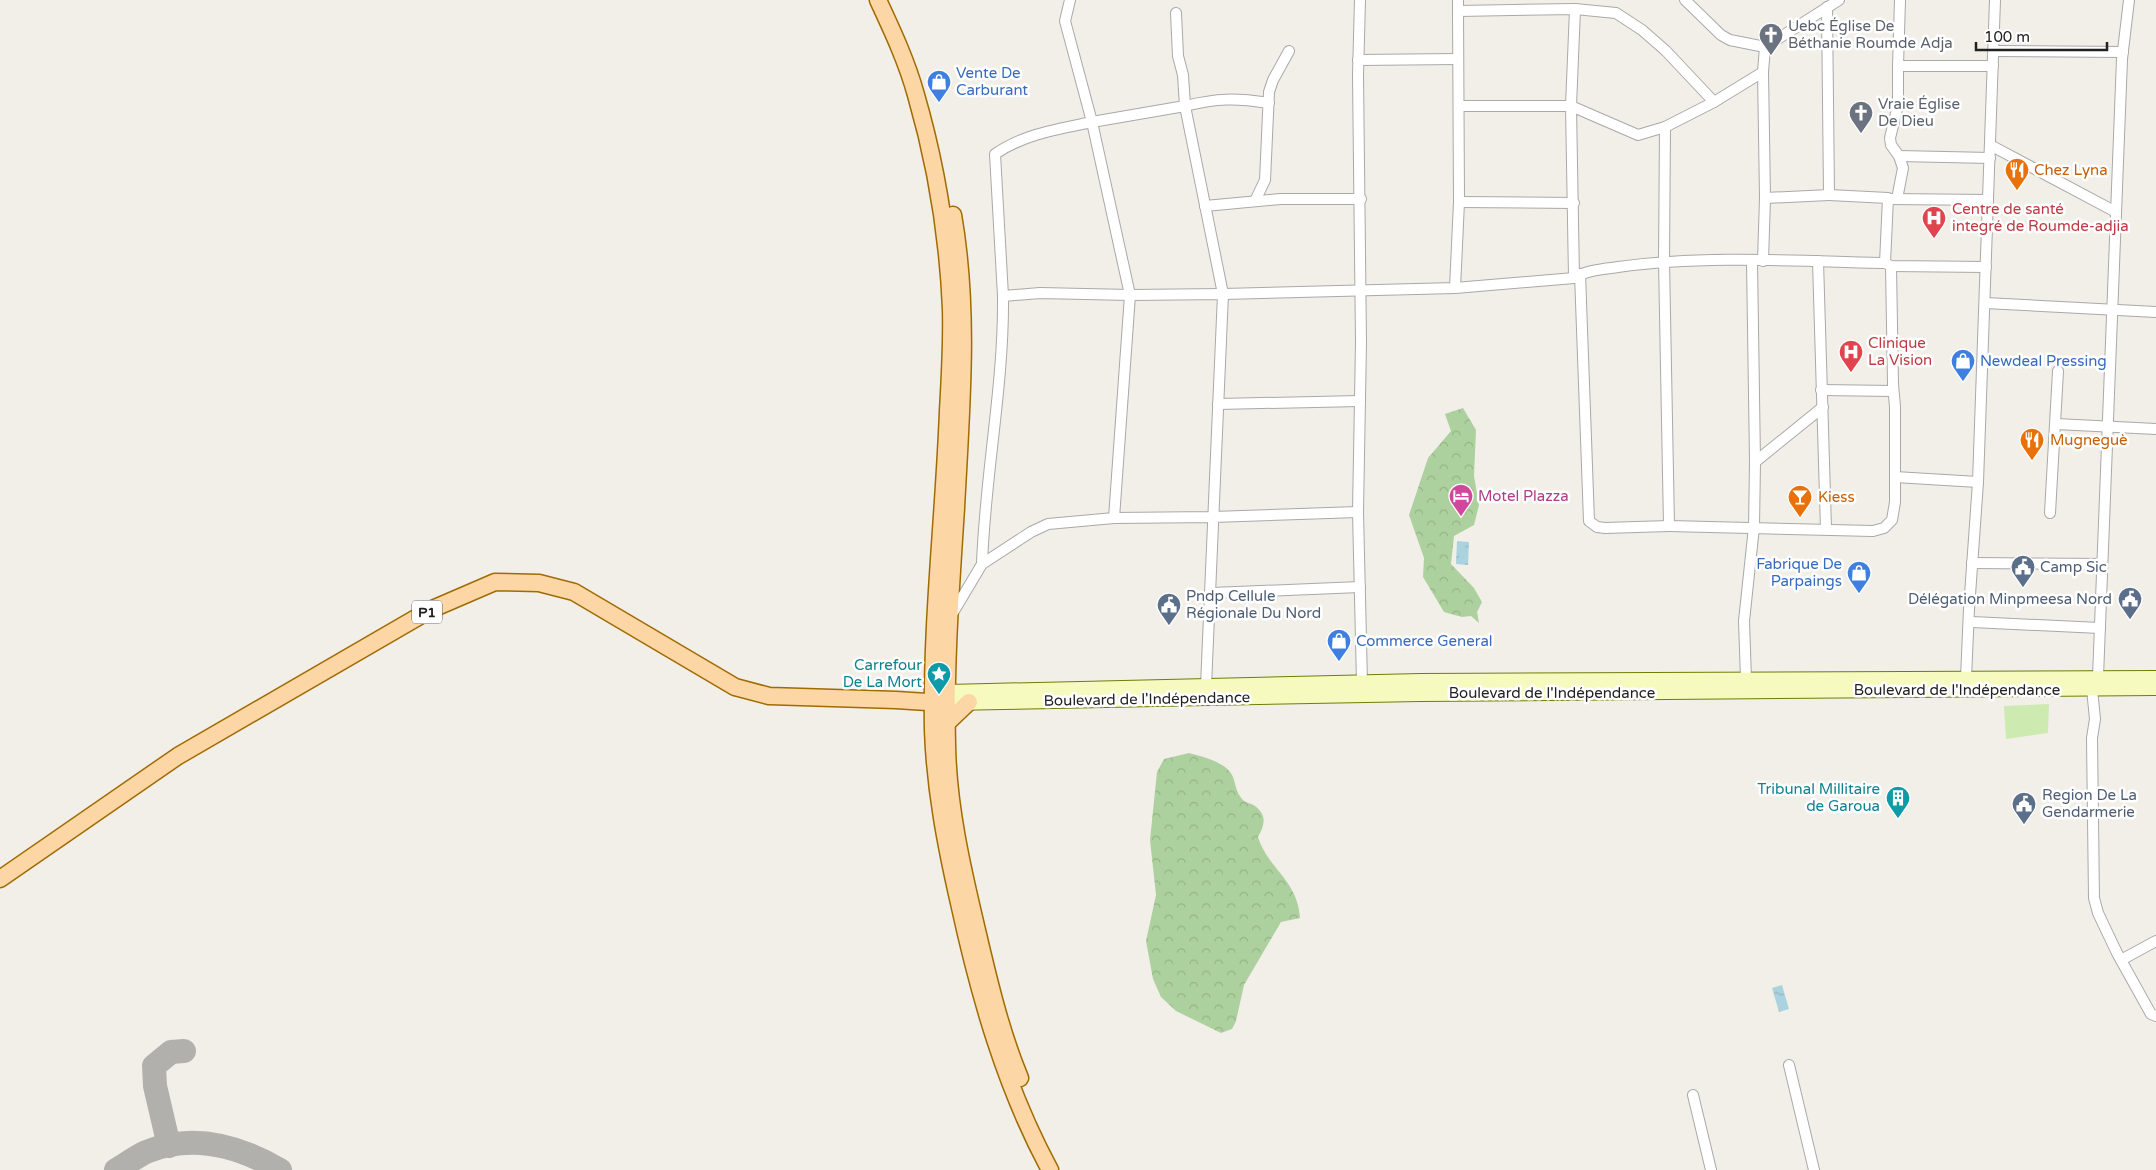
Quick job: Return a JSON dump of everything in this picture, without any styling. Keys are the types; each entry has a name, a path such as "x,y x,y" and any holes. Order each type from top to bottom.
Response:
{"main road":[{"path":"878,0 892,29 916,94 934,170 945,237 951,310 941,698 948,723 947,745 952,805 964,873 987,974 1015,1065 1061,1170"},
{"path":"890,0 926,90 942,155 956,236 963,310 962,382 951,617 934,759 944,842 968,945 1005,1070 1050,1170"},
{"name":"P1","path":"0,879 178,756 430,610 495,582 538,583 574,592 735,687 769,696 896,700 920,692 941,698"},
{"name":"Boulevard de l'Indépendance","path":"941,698 1206,686 1746,679 1966,678 2095,683 2156,688"},
{"name":"Boulevard de l'Indépendance","path":"941,698 969,702 2095,683 2156,678"},
{"path":"948,723 969,702"}],"street":[{"path":"1070,0 1065,21 1092,122 1130,295 1114,518"},
{"path":"1360,0 1358,60 1361,199 1358,512 1362,683"},
{"path":"1685,0 1725,38 1741,43 1765,46 1839,0"},
{"path":"1575,9 1571,106 1589,521 1597,527 1606,528 1669,526 1873,531 1884,528 1892,520 1896,477 1895,406 1888,264 1892,199 1903,168 1900,156 1891,145 1890,138 1898,105 1900,0"},
{"path":"1966,678 1978,482 1996,0"},
{"path":"2129,0 2122,52 2100,628 2092,738 2094,898 2098,913 2133,985 2151,1014 2156,1016"},
{"path":"1455,288 1459,202 1458,5 1575,9 1616,13 1630,20 1666,51 1714,102"},
{"path":"1827,7 1829,195"},
{"path":"1176,13 1178,56 1183,75 1185,106 1223,294 1213,517 1212,593 1206,686"},
{"path":"1763,261 1765,198 1763,72 1765,46"},
{"path":"1255,202 1265,180 1268,103 1273,80 1289,51"},
{"path":"1994,51 2122,52"},
{"path":"1358,60 1457,59"},
{"path":"1898,66 1993,66"},
{"path":"1459,106 1571,106 1638,135 1665,128 1714,102 1763,72"},
{"path":"951,617 982,564 989,462 1003,339 1003,296 996,154 1008,145 1032,135 1092,122 1224,98 1239,98 1268,103"},
{"path":"1665,128 1664,261 1669,526"},
{"path":"1990,145 2116,212"},
{"path":"1900,156 1990,158"},
{"path":"1765,198 1829,195 1892,199 1988,200"},
{"path":"1205,206 1280,199 1361,199"},
{"path":"1459,202 1574,202"},
{"path":"1003,296 1040,293 1130,295 1223,294 1455,288 1577,276 1664,261 1818,262 1986,268"},
{"path":"1746,679 1744,621 1754,527 1755,462 1752,261"},
{"path":"1818,262 1826,529"},
{"path":"1984,303 2156,312"},
{"path":"2050,513 2058,371"},
{"path":"1821,390 1893,391"},
{"path":"1218,404 1360,401"},
{"path":"1755,462 1823,407"},
{"path":"2056,424 2156,429"},
{"path":"1896,477 1978,482"},
{"path":"982,564 1031,532 1048,524 1114,518 1358,512"},
{"path":"1972,563 2102,564"},
{"path":"1212,593 1360,587"},
{"path":"1972,622 2100,628"},
{"path":"2121,960 2156,941"},
{"path":"1789,1065 1814,1170"},
{"path":"1693,1095 1711,1170"}],"green space":[{"path":"1463,408 1476,430 1474,476 1479,505 1474,525 1454,536 1451,564 1474,588 1482,602 1477,612 1479,623 1471,616 1462,617 1444,612 1423,577 1424,558 1409,515 1428,458 1451,431 1445,414"},
{"path":"2049,704 2048,733 2006,739 2004,706"},
{"path":"1189,753 1226,767 1233,777 1237,791 1242,799 1255,806 1262,814 1264,821 1258,837 1268,858 1294,894 1300,918 1281,922 1244,985 1236,1021 1232,1029 1221,1033 1176,1011 1161,997 1153,979 1146,941 1156,895 1150,840 1157,772 1164,759"}],"water":[{"path":"1457,541 1469,542 1468,565 1456,564"},
{"path":"1782,985 1789,1009 1779,1012 1772,988"}],"taxiway":[{"path":"169,1146 155,1086 154,1066 171,1052 184,1051"},
{"path":"116,1170 146,1152 163,1146 181,1143 198,1143 232,1149 248,1154 280,1170"}],"place":[{"name":"Uebc Église De Béthanie Roumde Adja","path":"1771,56"},
{"name":"Vente De Carburant","path":"939,103"},
{"name":"Vraie Église De Dieu","path":"1861,134"},
{"name":"Chez Lyna","path":"2017,191"},
{"name":"Centre de santé integré de Roumde-adjia","path":"1934,239"},
{"name":"Clinique La Vision","path":"1851,373"},
{"name":"Newdeal Pressing","path":"1963,382"},
{"name":"Mugneguè","path":"2032,461"},
{"name":"Motel Plazza","path":"1461,517"},
{"name":"Kiess","path":"1800,518"},
{"name":"Camp Sic","path":"2023,588"},
{"name":"Fabrique De Parpaings","path":"1859,594"},
{"name":"Délégation Minpmeesa Nord","path":"2130,620"},
{"name":"Pndp Cellule Régionale Du Nord","path":"1169,626"},
{"name":"Commerce General","path":"1339,662"},
{"name":"Carrefour De La Mort","path":"939,695"},
{"name":"Tribunal Millitaire de Garoua","path":"1898,819"},
{"name":"Region De La Gendarmerie","path":"2024,825"}]}
